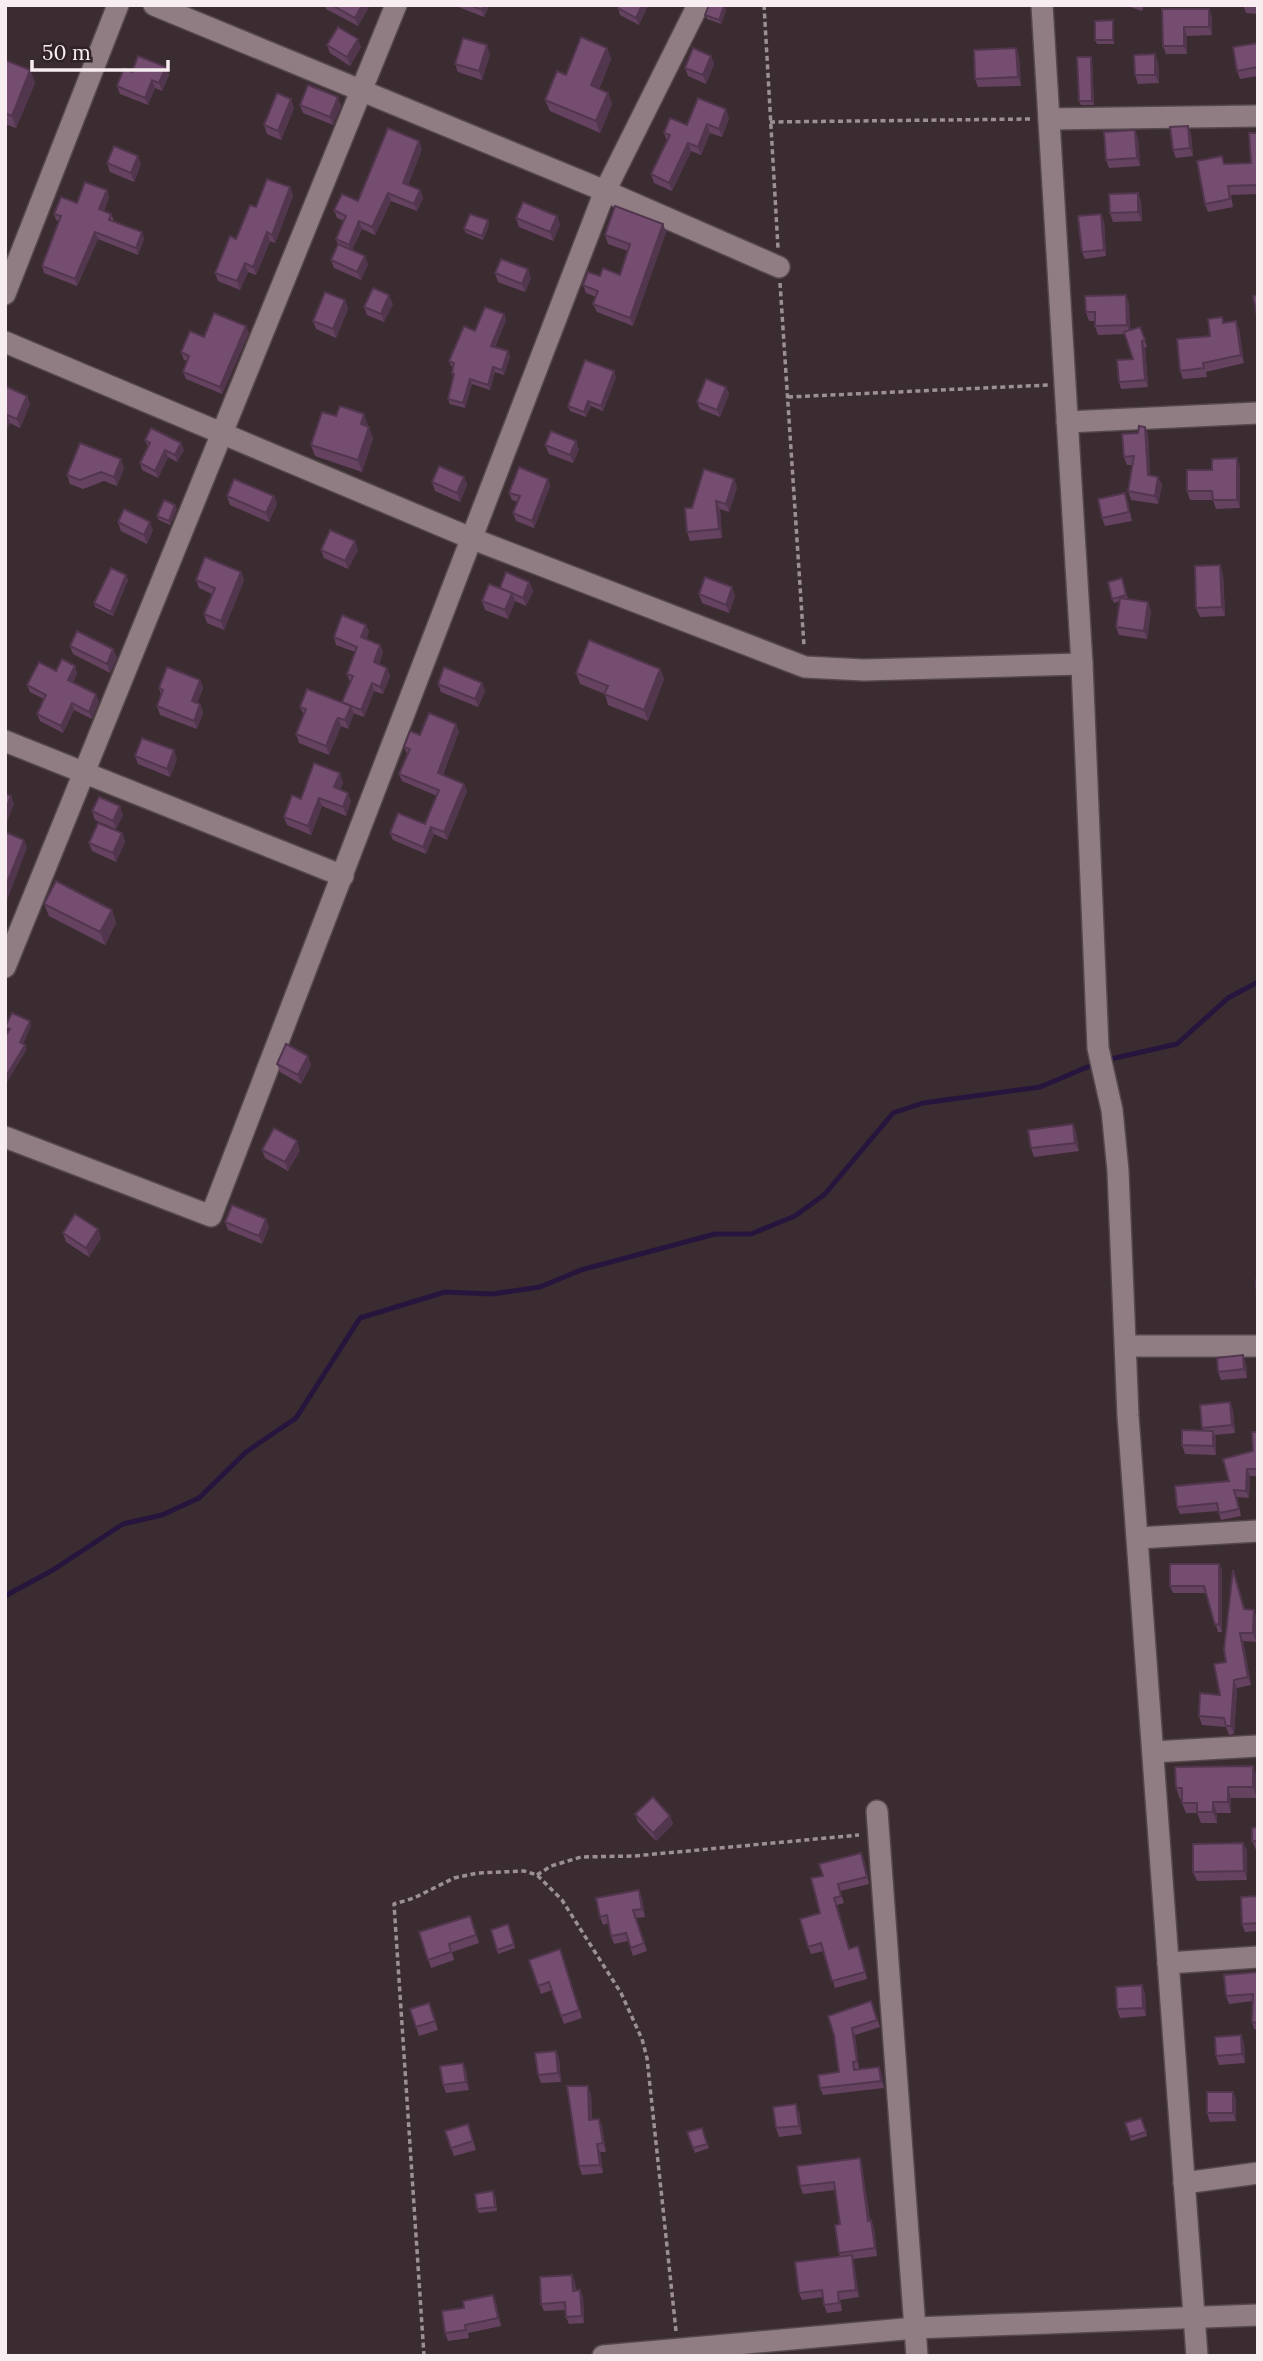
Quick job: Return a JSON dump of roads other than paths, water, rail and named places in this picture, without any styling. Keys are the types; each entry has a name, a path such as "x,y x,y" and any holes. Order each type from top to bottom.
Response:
{"street":[{"path":"5,294 118,5"},
{"path":"154,5 605,191 779,267"},
{"path":"5,967 396,5"},
{"path":"5,1137 211,1216 605,191 698,5"},
{"path":"1042,5 1082,664 1098,1048 1112,1110 1116,1147 1127,1346 1128,1416 1197,2356"},
{"path":"1049,119 1258,116"},
{"path":"5,342 473,539 805,667 864,670 1082,664"},
{"path":"1067,422 1258,414"},
{"path":"5,741 343,876"},
{"path":"1127,1346 1258,1346"},
{"path":"1139,1538 1258,1531"},
{"path":"1153,1752 1258,1746"},
{"path":"878,1821 917,2356"},
{"path":"1168,1963 1258,1957"},
{"path":"1184,2183 1258,2173"},
{"path":"603,2356 915,2328 1194,2315 1258,2315"}],"waterway":[{"path":"1106,1060 1177,1044 1228,998 1258,982"},
{"path":"5,1596 53,1570 123,1524 162,1515 199,1498 246,1452 296,1418 360,1318 445,1292 492,1294 540,1287 581,1270 715,1234 751,1234 795,1216 825,1194 893,1113 923,1103 1040,1087 1097,1063"}]}
